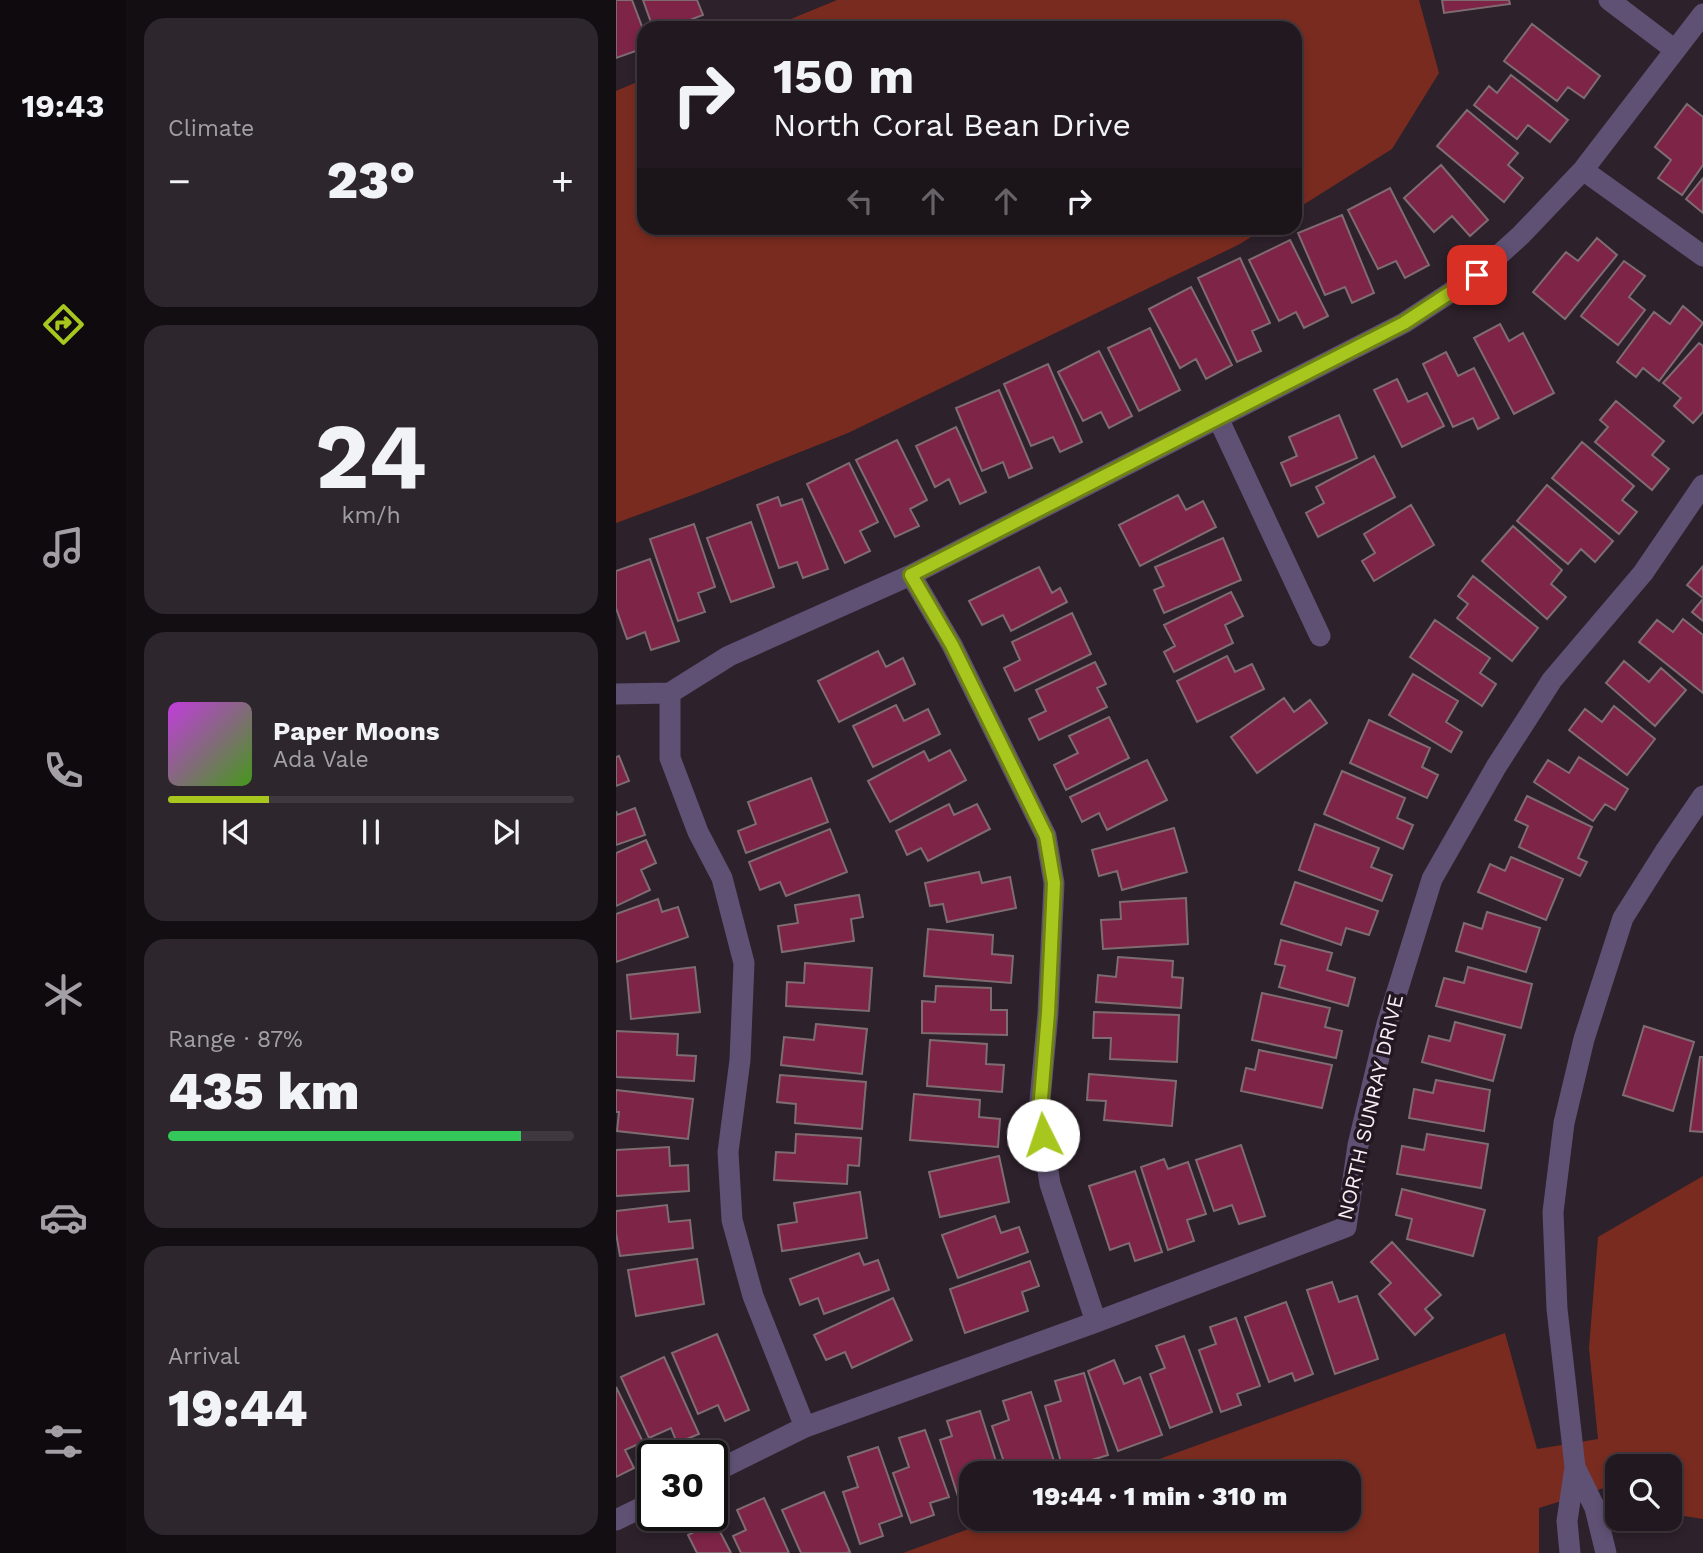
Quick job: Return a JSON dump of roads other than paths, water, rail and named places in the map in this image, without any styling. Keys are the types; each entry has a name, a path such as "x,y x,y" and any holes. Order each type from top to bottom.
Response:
{"street":[{"path":"1609,0 1675,50"},
{"path":"616,694 670,693 729,656 911,575 1404,323 1477,275 1583,170 1703,13"},
{"path":"1583,170 1703,256"},
{"path":"1218,418 1320,636"},
{"name":"NORTH SUNRAY DRIVE","path":"728,1465 805,1427 1096,1322 1346,1227 1358,1145 1387,1024 1432,879 1496,766 1552,680 1643,573 1703,485"},
{"path":"911,575 952,645 1046,836 1054,883 1040,1111 1050,1184 1096,1322"},
{"path":"670,693 670,758 698,832 722,878 744,963 740,1060 728,1152 732,1220 753,1296 805,1427"},
{"path":"1575,1468 1595,1508 1606,1552 1570,1552 1567,1521 1575,1468 1557,1310 1553,1212 1564,1123 1584,1039 1623,918 1703,796"},
{"path":"616,1520 637,1510"}]}
